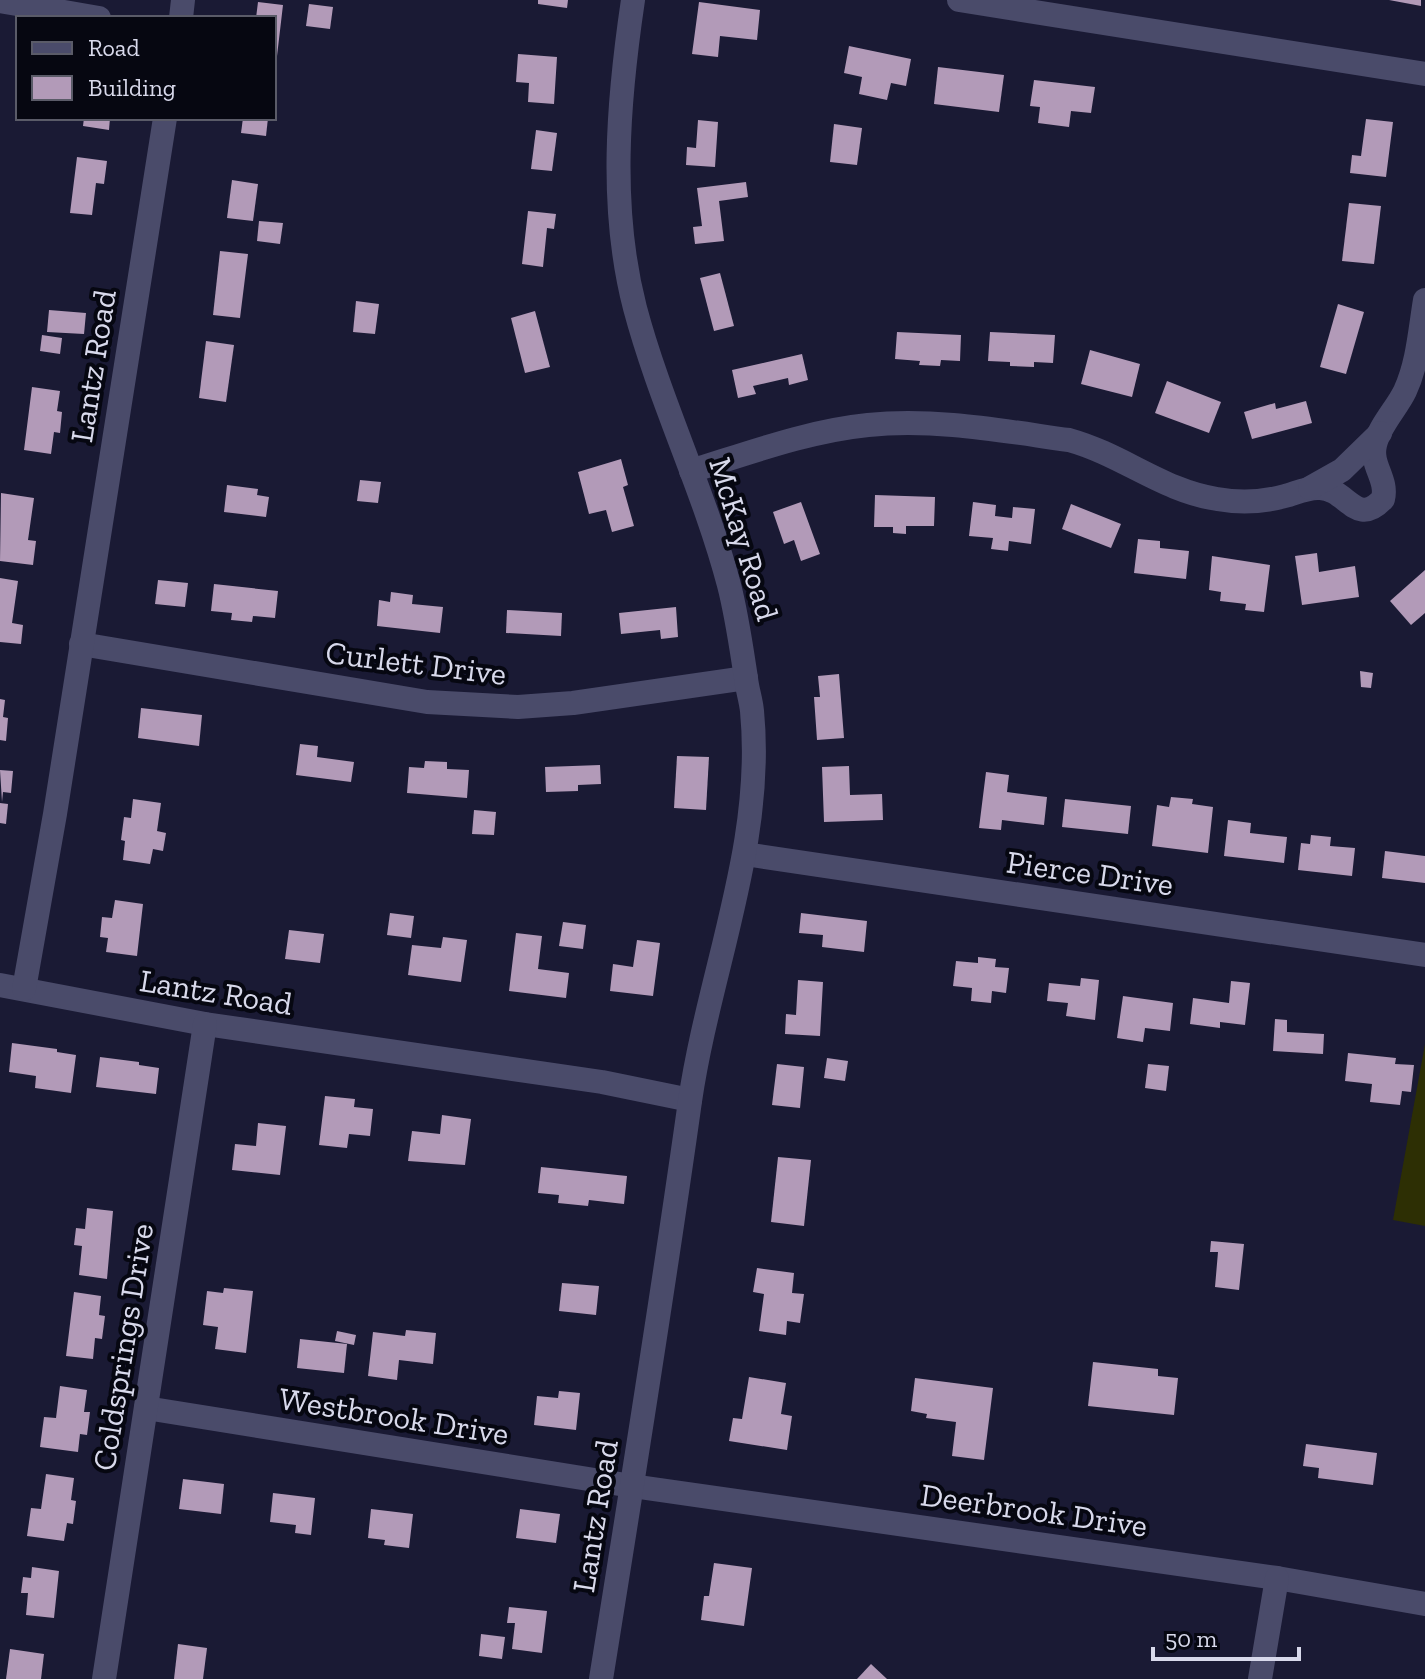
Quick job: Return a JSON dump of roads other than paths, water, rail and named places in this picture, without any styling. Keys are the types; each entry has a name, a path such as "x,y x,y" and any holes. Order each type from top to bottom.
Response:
{"street":[{"name":"McKay Road","path":"633,0 619,125 619,198 625,253 634,305 728,580 752,710 753,756 745,854 690,1100"},
{"path":"959,0 1425,74"},
{"path":"0,1 87,16"},
{"name":"Lantz Road","path":"165,120 24,989 205,1024 586,1080 690,1100 656,1343 601,1679"},
{"path":"1310,488 1333,490 1359,510 1376,506 1383,499 1385,490 1374,458 1375,445 1407,387 1415,361 1425,300"},
{"path":"691,471 773,445 839,429 908,423 1069,440 1114,455 1176,488 1218,499 1262,500 1310,488 1342,470 1380,433"},
{"name":"Curlett Drive","path":"81,644 427,702 482,706 573,703 746,678"},
{"name":"Pierce Drive","path":"745,854 1425,955"},
{"path":"0,985 24,989"},
{"name":"Coldsprings Drive","path":"104,1679 205,1024"},
{"name":"Westbrook Drive","path":"146,1408 632,1486"},
{"name":"Deerbrook Drive","path":"632,1486 1277,1578 1425,1604"},
{"path":"1260,1679 1277,1578"}]}
